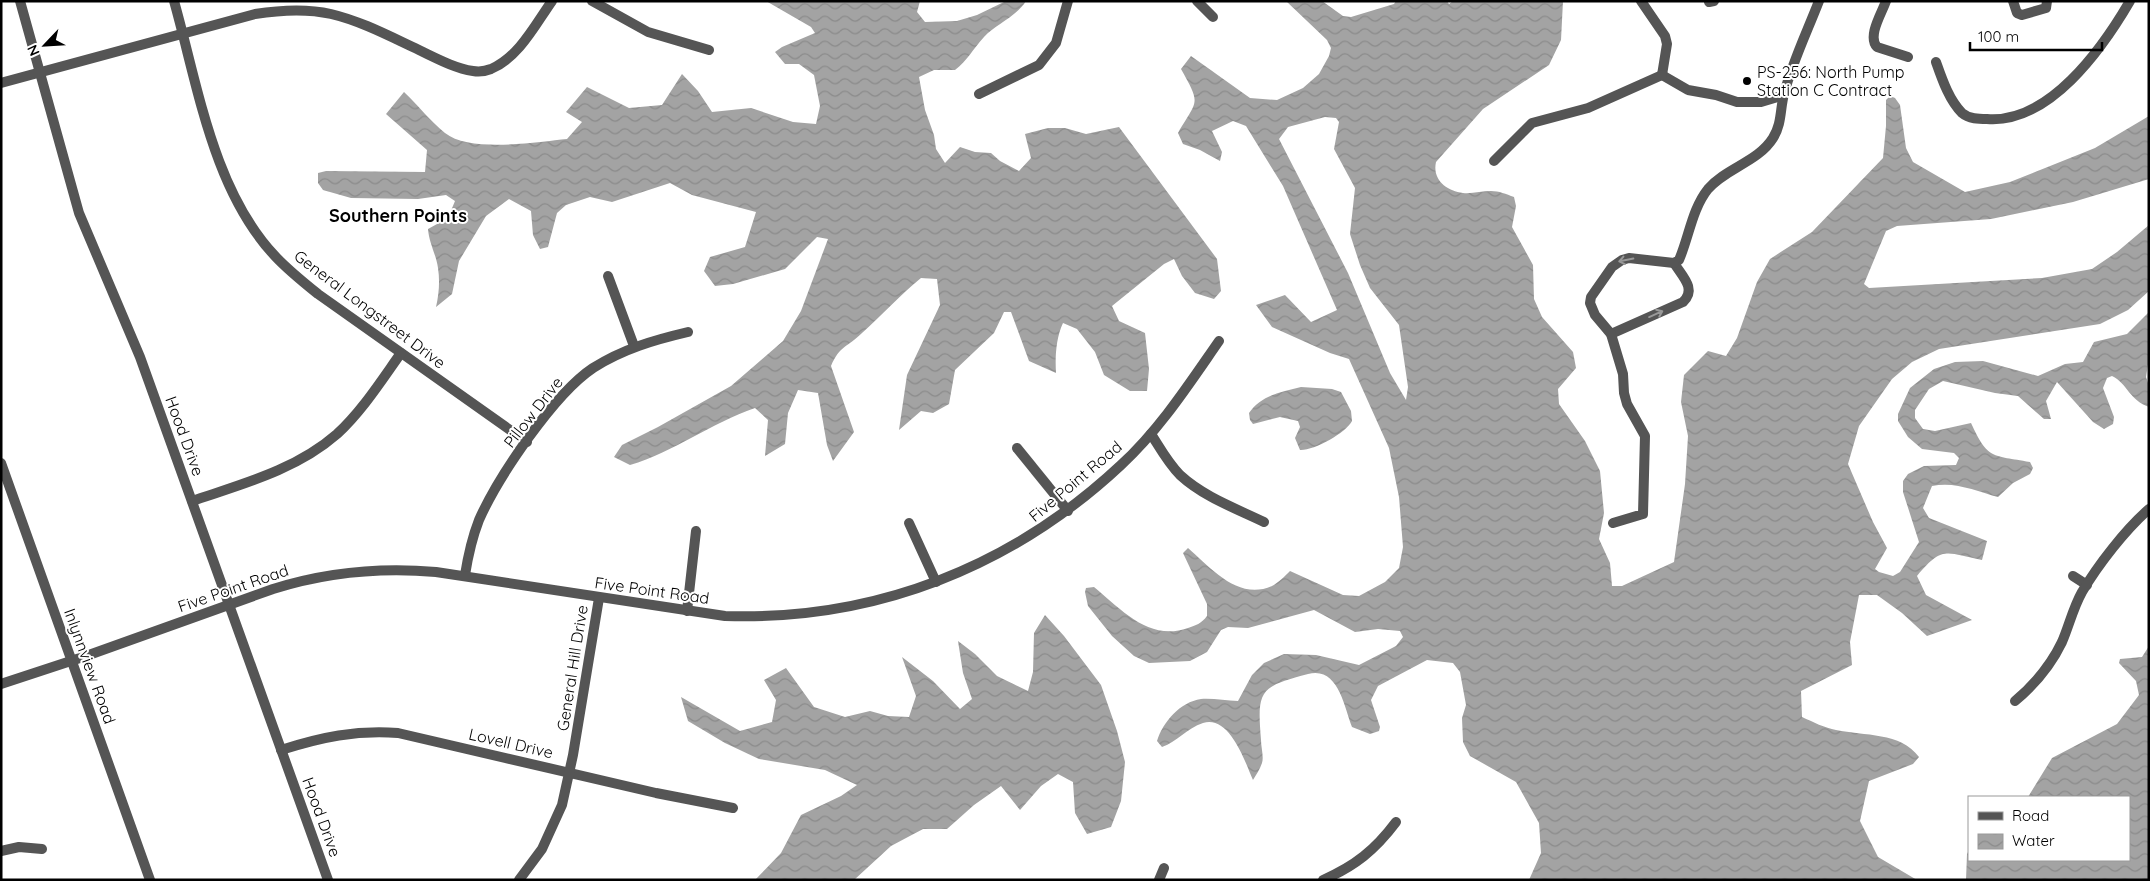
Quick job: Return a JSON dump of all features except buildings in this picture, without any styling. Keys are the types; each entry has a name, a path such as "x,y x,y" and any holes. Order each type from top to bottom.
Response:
{"street":[{"name":"Hood Drive","path":"20,1 79,214 140,357 328,880"},
{"name":"General Longstreet Drive","path":"174,1 211,136 227,182 261,240 289,270 318,294 527,442"},
{"path":"1,83 261,13 295,10 316,11 344,18 447,63 481,72 490,69 512,55 552,1"},
{"path":"592,1 648,32 690,46 709,50"},
{"path":"979,94 1039,65 1056,43 1068,1"},
{"path":"1197,1 1213,17"},
{"path":"1641,1 1666,36 1667,44 1662,75"},
{"path":"1613,522 1643,514 1643,473 1646,446 1642,428 1627,404 1624,393 1623,374 1611,334 1595,315 1590,303 1591,297 1612,267 1622,260 1629,258 1674,263 1679,260 1700,203 1708,190 1729,171 1758,154 1774,138 1781,120 1784,95 1819,1"},
{"path":"1886,1 1873,36 1874,43 1876,47 1908,57"},
{"path":"2013,1 2017,13 2022,15 2046,8 2047,1"},
{"path":"1936,62 1950,95 1964,114 1979,119 1996,120 2016,117 2043,104 2076,73 2105,42 2130,1"},
{"path":"1662,75 1688,90 1716,95 1737,102 1761,102 1784,95"},
{"path":"1494,161 1532,123 1588,108 1662,75"},
{"path":"1611,334 1683,302 1687,298 1690,294 1689,287 1674,263"},
{"path":"608,276 634,346"},
{"name":"Pillow Drive","path":"465,575 470,549 479,521 500,480 552,409 578,380 613,356 634,346 688,332"},
{"name":"Five Point Road","path":"1,684 297,582 352,572 399,569 465,575 599,598 687,611 749,617 817,610 896,595 975,567 1033,535 1068,511 1122,465 1151,434 1166,417 1220,341"},
{"path":"192,501 275,472 319,448 336,434 361,408 401,353"},
{"path":"1151,434 1179,473 1192,485 1205,494 1264,522"},
{"path":"1017,448 1068,511"},
{"name":"Inlynnview Road","path":"1,463 150,880"},
{"path":"2014,701 2037,680 2050,662 2061,643 2087,585 2132,524 2149,509"},
{"path":"909,523 936,582"},
{"path":"687,611 696,532"},
{"path":"2073,576 2087,585"},
{"name":"General Hill Drive","path":"519,880 542,848 562,805 570,773 599,598"},
{"name":"Lovell Drive","path":"281,750 332,735 354,732 398,733 733,808"},
{"path":"1323,880 1371,852 1396,822"},
{"path":"1,851 19,847 42,849"},
{"path":"1158,880 1164,868"}],"water":[{"path":"766,1 920,1 917,12 925,22 957,21 977,15 1006,1 1026,1 1017,12 984,37 967,59 955,70 934,70 919,77 925,110 934,135 936,149 945,163 960,147 975,152 991,153 1000,161 1019,171 1031,158 1025,134 1048,128 1065,128 1086,134 1119,127 1217,259 1221,291 1214,299 1195,293 1182,276 1174,259 1164,264 1112,306 1119,321 1145,333 1149,369 1147,391 1130,391 1104,375 1095,352 1077,329 1063,323 1056,348 1056,373 1029,361 1011,312 1004,312 994,333 955,370 949,404 933,413 921,411 899,430 907,375 940,305 937,279 921,278 857,338 841,350 834,359 831,366 854,432 833,461 827,445 818,393 798,390 788,413 785,444 765,456 768,420 755,408 723,421 662,453 630,465 614,457 622,445 731,386 783,341 801,311 828,239 817,237 785,269 733,284 715,286 704,271 710,257 745,247 756,212 692,195 670,183 612,202 590,197 566,205 557,213 548,247 540,249 533,235 531,211 509,199 486,216 459,261 452,294 436,307 439,273 428,229 448,218 455,201 446,195 418,199 351,198 323,190 318,183 318,173 326,171 425,172 427,150 386,114 404,92 445,133 470,143 504,145 567,139 582,122 566,112 587,87 629,108 662,105 682,74 698,91 712,112 751,108 793,122 816,124 820,106 814,75 799,64 785,64 775,52 782,47 815,33 811,27"},
{"path":"1286,1 1322,1 1343,16 1351,17 1394,4 1396,1 1447,1 1449,4 1453,1 1563,1 1561,40 1549,65 1483,109 1436,162 1435,168 1442,184 1451,190 1466,193 1494,191 1514,197 1516,206 1512,227 1533,265 1534,299 1542,317 1573,352 1576,368 1558,389 1559,404 1585,441 1600,471 1604,513 1599,539 1610,563 1612,586 1622,586 1674,562 1685,484 1688,436 1681,402 1684,375 1708,351 1726,356 1737,338 1757,282 1770,259 1812,232 1883,158 1886,100 1890,96 1895,98 1900,105 1906,148 1913,162 1965,192 2010,182 2095,148 2149,116 2149,179 2073,202 1991,219 1897,226 1886,231 1864,284 1869,288 2042,278 2092,269 2117,252 2149,225 2149,291 2128,310 2100,324 1939,349 1912,362 1892,379 1859,426 1848,464 1873,522 1887,548 1875,569 1893,576 1900,572 1919,542 1903,492 1903,481 1908,474 1924,466 1956,465 1959,458 1954,453 1922,449 1908,437 1898,421 1898,414 1910,388 1934,369 1955,362 1983,361 2038,376 2065,364 2083,362 2094,342 2127,334 2149,312 2149,358 2146,377 2149,386 2149,407 2137,400 2117,379 2112,376 2107,378 2103,388 2114,417 2113,424 2104,429 2093,422 2057,382 2046,401 2051,419 2044,419 2018,396 1995,393 1943,381 1929,389 1915,410 1915,418 1923,429 1935,431 1971,423 1987,450 1999,456 2030,462 2033,468 2030,474 2013,483 1998,497 1957,486 1932,486 1923,508 1929,518 1987,541 1982,560 1952,554 1939,555 1917,576 1926,595 1972,620 1927,636 1902,613 1877,595 1859,595 1850,642 1852,665 1801,691 1802,717 1832,729 1892,739 1911,749 1919,757 1913,764 1869,781 1860,821 1878,857 1917,880 1529,880 1541,853 1539,823 1516,782 1470,756 1463,742 1462,718 1466,705 1460,672 1453,663 1427,660 1378,686 1371,700 1380,727 1379,731 1370,734 1352,727 1338,690 1326,676 1318,673 1308,674 1271,687 1261,701 1260,723 1263,761 1253,780 1241,752 1229,733 1213,722 1197,725 1162,747 1157,741 1168,720 1186,704 1201,699 1238,701 1252,675 1264,663 1284,654 1316,655 1359,665 1396,646 1403,637 1400,631 1378,629 1355,632 1314,610 1248,628 1228,627 1221,630 1207,652 1190,661 1149,663 1134,656 1112,636 1088,606 1085,592 1086,588 1094,587 1136,621 1161,631 1174,631 1196,625 1207,616 1207,604 1183,553 1188,548 1226,580 1248,589 1272,586 1290,571 1343,595 1359,596 1385,582 1399,568 1403,547 1399,497 1389,448 1349,359 1330,353 1272,327 1256,305 1285,295 1311,322 1337,310 1283,186 1246,126 1233,121 1212,131 1222,152 1220,161 1200,150 1183,144 1178,133 1190,114 1194,102 1192,89 1181,69 1191,56 1250,98 1277,100 1303,88 1319,74 1329,56 1331,48 1327,40","holes":["1325,117 1336,118 1339,122 1334,149 1355,188 1350,234 1370,288 1399,325 1408,387 1406,400 1390,373 1348,273 1279,139 1288,127"]},
{"path":"1301,387 1332,389 1341,392 1351,411 1352,421 1343,431 1329,440 1306,450 1300,450 1295,438 1300,427 1298,421 1280,417 1253,424 1249,413 1265,398"},
{"path":"1045,615 1064,636 1101,685 1117,731 1125,762 1121,801 1111,827 1087,834 1075,813 1073,782 1058,774 1041,786 1020,810 1001,786 974,805 947,829 923,829 891,846 854,880 755,880 781,853 801,815 841,796 857,785 825,770 759,759 725,743 688,721 681,697 740,731 772,722 776,700 764,680 786,668 814,707 845,717 870,711 888,716 909,717 916,696 902,657 933,681 960,709 972,699 963,673 958,641 975,654 997,676 1028,691 1033,672 1034,633"},
{"path":"2149,646 2149,880 1966,880 1968,852 1968,861 2130,861 2130,796 2029,796 2052,758 2117,724 2139,695 2136,681 2119,663 2120,659 2142,657"}],"place":[{"name":"PS-256: North Pump Station C Contract","path":"1747,81"}],"district":[{"name":"Southern Points","path":"398,216"}]}
